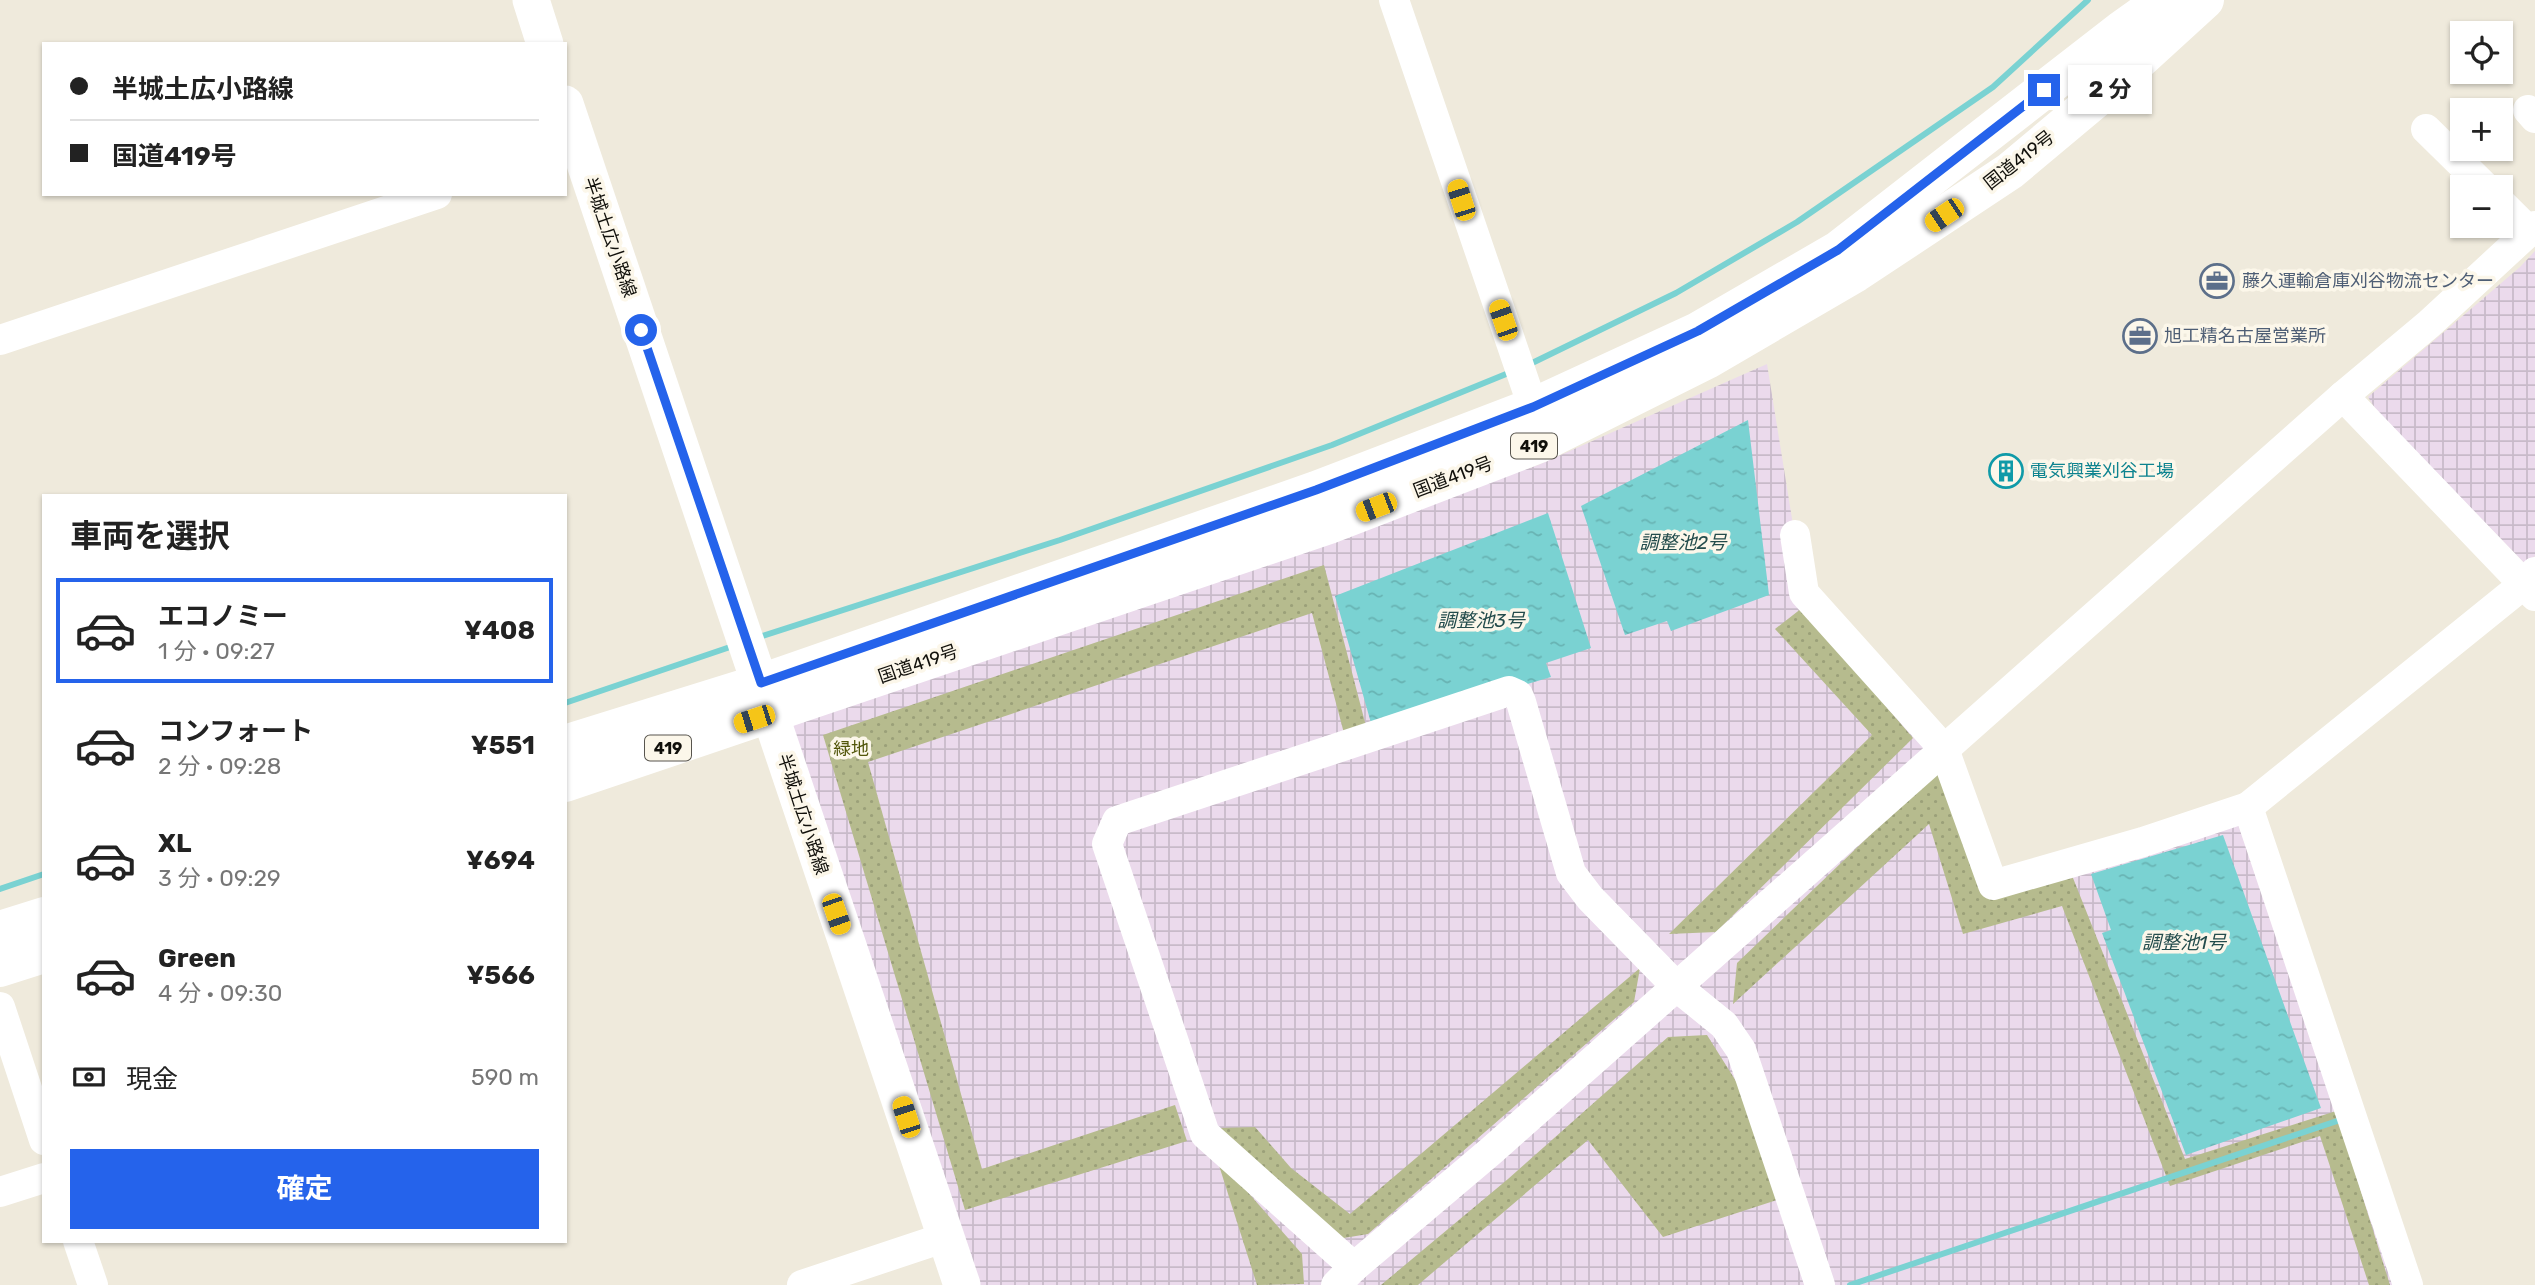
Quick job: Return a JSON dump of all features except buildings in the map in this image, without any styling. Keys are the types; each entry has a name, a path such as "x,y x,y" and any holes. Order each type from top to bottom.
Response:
{"highway":[{"name":"国道419号","path":"567,743 756,670 1316,490 1533,407 1698,331 1838,250 2163,0"},
{"name":"国道419号","path":"567,782 756,670 1329,525 1539,444 1707,360 1856,274 2010,170 2102,94 2205,0"},
{"path":"0,930 42,917"},
{"path":"0,968 42,955"}],"main road":[{"path":"531,0 544,42"},
{"name":"半城土広小路線","path":"567,117 572,149 756,670 962,1285"}],"street":[{"path":"1394,0 1533,407 1539,444"},
{"path":"2426,129 2473,175"},
{"path":"0,340 431,196"},
{"path":"1821,1285 1741,1050 1724,1025 1677,987 1590,898 1571,873 1518,695 1509,691 1117,821 1107,844 1205,1134 1345,1276 1492,1151 1677,987 2343,396 2429,324 2533,229 2513,213"},
{"path":"1795,535 1804,593 1944,750 1993,885 2143,842 2248,807 2531,584 2343,396"},
{"path":"2248,807 2408,1285"},
{"path":"0,1007 42,1134"},
{"path":"0,1192 42,1179"},
{"path":"802,1285 946,1237"},
{"path":"79,1243 93,1285"}],"shaded area":[{"path":"2535,251 2535,556 2526,565 2376,410 2368,397 2520,267"},
{"path":"1767,364 1804,593 1944,749 1993,885 2235,815 2397,1285 970,1285 784,720 1538,465"}],"green space":[{"name":"緑地","path":"1324,565 1367,730 1345,737 1312,613 868,762 982,1169 1175,1105 1187,1141 965,1210 823,735"},
{"path":"1802,608 1913,738 1716,932 1669,934 1872,735 1775,629"},
{"path":"1943,765 1988,896 2071,873 2185,1159 2336,1111 2390,1285 2369,1285 2320,1136 2170,1186 2062,906 1963,934 1929,824 1733,1004 1737,963"},
{"path":"1640,968 1634,1002 1368,1234 1338,1239 1219,1128 1255,1127 1291,1168 1350,1214"},
{"path":"1707,1035 1751,1105 1780,1199 1663,1237 1588,1140 1418,1285 1381,1285 1508,1179 1668,1037"},
{"path":"1216,1156 1302,1254 1304,1284 1257,1285"}],"water":[{"name":"調整池2号","path":"1748,420 1769,595 1671,631 1667,621 1625,635 1581,506"},
{"name":"調整池3号","path":"1548,513 1591,648 1546,663 1551,677 1373,730 1335,596"},
{"name":"調整池1号","path":"2223,835 2321,1108 2186,1155 2102,933 2111,930 2091,874"}],"waterway":[{"path":"1528,365 1676,293 1797,222 1993,87 2088,0"},
{"path":"756,638 1060,540 1332,445 1511,372"},
{"path":"567,702 736,645"},
{"path":"0,889 42,875"},
{"path":"1850,1285 2346,1118"}],"place":[{"name":"藤久運輸倉庫刈谷物流センター","path":"2217,281"},
{"name":"旭工精名古屋営業所","path":"2140,336"},
{"name":"電気興業刈谷工場","path":"2006,471"}],"route":[{"path":"641,330 761,683 1316,490 1533,407 1698,331 1838,250 2044,90"}]}
